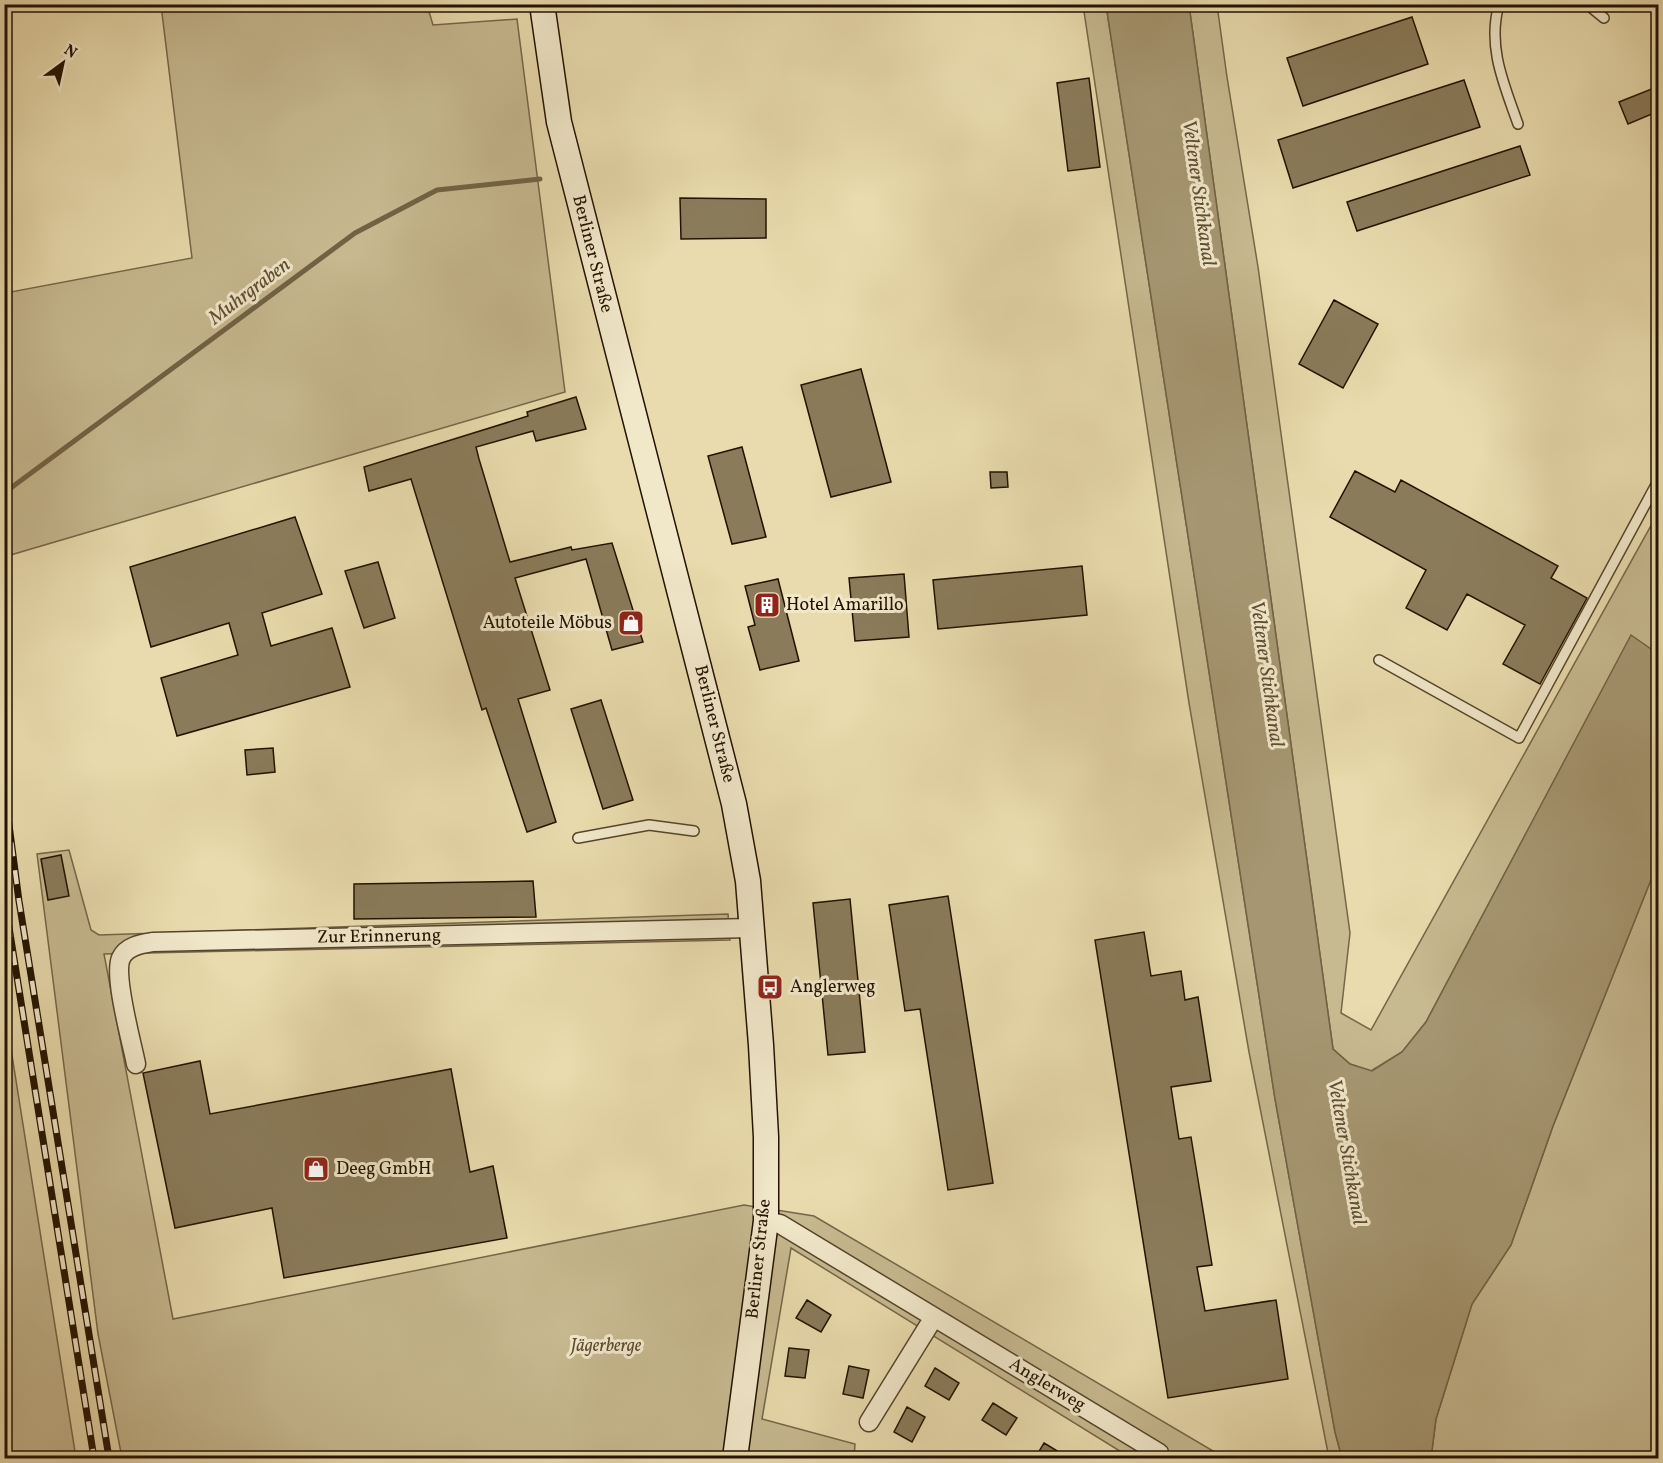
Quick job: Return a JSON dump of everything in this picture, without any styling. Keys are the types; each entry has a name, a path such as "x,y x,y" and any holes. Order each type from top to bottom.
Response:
{"main road":[{"name":"Berliner Straße","path":"542,4 558,122 734,804 748,881 766,1137 766,1221 735,1458"}],"street":[{"name":"Zur Erinnerung","path":"136,1064 118,976 121,958 133,946 153,942 750,928"},
{"name":"Anglerweg","path":"766,1221 780,1224 1159,1453"},
{"path":"869,1422 934,1317"}],"lane":[{"path":"1498,4 1495,18 1496,61 1518,124"},
{"path":"1587,4 1604,18"},
{"path":"1379,660 1519,738 1659,481"},
{"path":"578,838 649,825 694,831"}],"green space":[{"path":"161,5 427,5 433,25 517,19 565,392 7,556 4,548 5,293 192,258"},
{"path":"1083,5 1106,5 1275,1099 1335,1432 1342,1458 1329,1458 1249,1052 1189,703"},
{"path":"1189,5 1217,5 1258,267 1350,933 1341,1013 1371,1030 1658,513 1658,654 1631,636 1426,1022 1402,1052 1371,1071 1350,1064 1333,1049"},
{"name":"Jägerberge","path":"69,850 91,930 99,935 728,914 730,940 104,954 173,1319 744,1205 814,1216 1225,1458 1131,1458 791,1248 762,1419 855,1444 854,1458 122,1458 98,1334 37,854"},
{"path":"1658,862 1658,1458 1431,1458 1436,1419 1472,1304 1511,1245 1553,1126"},
{"path":"4,1005 76,1458 5,1458"}],"water":[{"name":"Veltener Stichkanal","path":"1106,5 1189,5 1333,1049 1350,1064 1372,1071 1402,1052 1426,1022 1631,635 1658,654 1658,862 1553,1126 1511,1245 1472,1304 1436,1419 1431,1458 1342,1458 1335,1432 1275,1099"}],"building":[{"path":"1412,17 1428,64 1303,106 1287,58"},
{"path":"1089,78 1100,167 1068,171 1057,83"},
{"path":"1464,80 1480,127 1293,188 1278,140"},
{"path":"1659,86 1659,111 1628,124 1619,102"},
{"path":"1520,146 1530,175 1357,231 1347,202"},
{"path":"680,198 766,199 766,238 681,239"},
{"path":"1334,300 1378,324 1343,388 1299,364"},
{"path":"861,369 891,482 831,497 801,385"},
{"path":"576,397 586,429 536,441 533,431 476,447 479,459 510,562 571,547 572,550 612,543 643,642 612,650 586,559 515,578 550,690 518,699 556,822 527,832 486,708 482,710 411,479 369,491 364,467 528,416 527,412"},
{"path":"742,447 766,537 732,544 708,456"},
{"path":"1355,471 1395,492 1401,480 1558,566 1551,578 1587,598 1540,684 1503,664 1525,625 1467,594 1447,630 1406,608 1426,570 1330,517"},
{"path":"990,472 1007,472 1008,487 991,488"},
{"path":"295,517 322,594 262,613 271,646 332,628 350,687 177,736 161,678 238,655 229,623 151,647 130,567"},
{"path":"378,562 395,618 364,628 345,571"},
{"path":"1082,566 1087,615 938,629 933,580"},
{"path":"904,574 909,637 855,641 849,578"},
{"name":"Hotel Amarillo","path":"778,579 799,661 760,670 748,627 755,625 745,586"},
{"path":"601,700 633,800 603,809 571,709"},
{"path":"273,748 275,772 247,775 245,750"},
{"path":"61,855 69,896 48,900 41,859"},
{"path":"533,881 536,917 354,919 354,884"},
{"path":"948,896 993,1183 948,1190 920,1009 905,1011 889,905"},
{"path":"850,899 865,1052 828,1055 813,903"},
{"path":"1144,932 1151,976 1181,971 1185,1000 1198,997 1211,1081 1171,1087 1179,1139 1191,1137 1212,1265 1197,1267 1205,1311 1276,1300 1288,1379 1168,1398 1095,940"},
{"name":"Deeg GmbH","path":"200,1061 210,1114 451,1069 470,1172 493,1166 507,1238 284,1278 272,1208 175,1228 143,1073"},
{"path":"807,1300 831,1315 821,1332 796,1318"},
{"path":"789,1348 809,1350 805,1378 785,1376"},
{"path":"849,1366 869,1370 863,1398 843,1394"},
{"path":"935,1368 959,1383 949,1400 925,1386"},
{"path":"993,1403 1017,1418 1006,1435 982,1420"},
{"path":"907,1407 925,1417 912,1442 894,1432"},
{"path":"1044,1443 1069,1458 1035,1458"}],"waterway":[{"name":"Muhrgraben","path":"4,493 355,233 437,190 540,179"}],"railway":[{"path":"4,787 19,901 109,1458"},
{"path":"4,896 94,1458"}],"place":[{"name":"Hotel Amarillo","path":"767,605"},
{"name":"Autoteile Möbus","path":"631,623"},
{"name":"Anglerweg","path":"770,987"},
{"name":"Deeg GmbH","path":"316,1169"}]}
